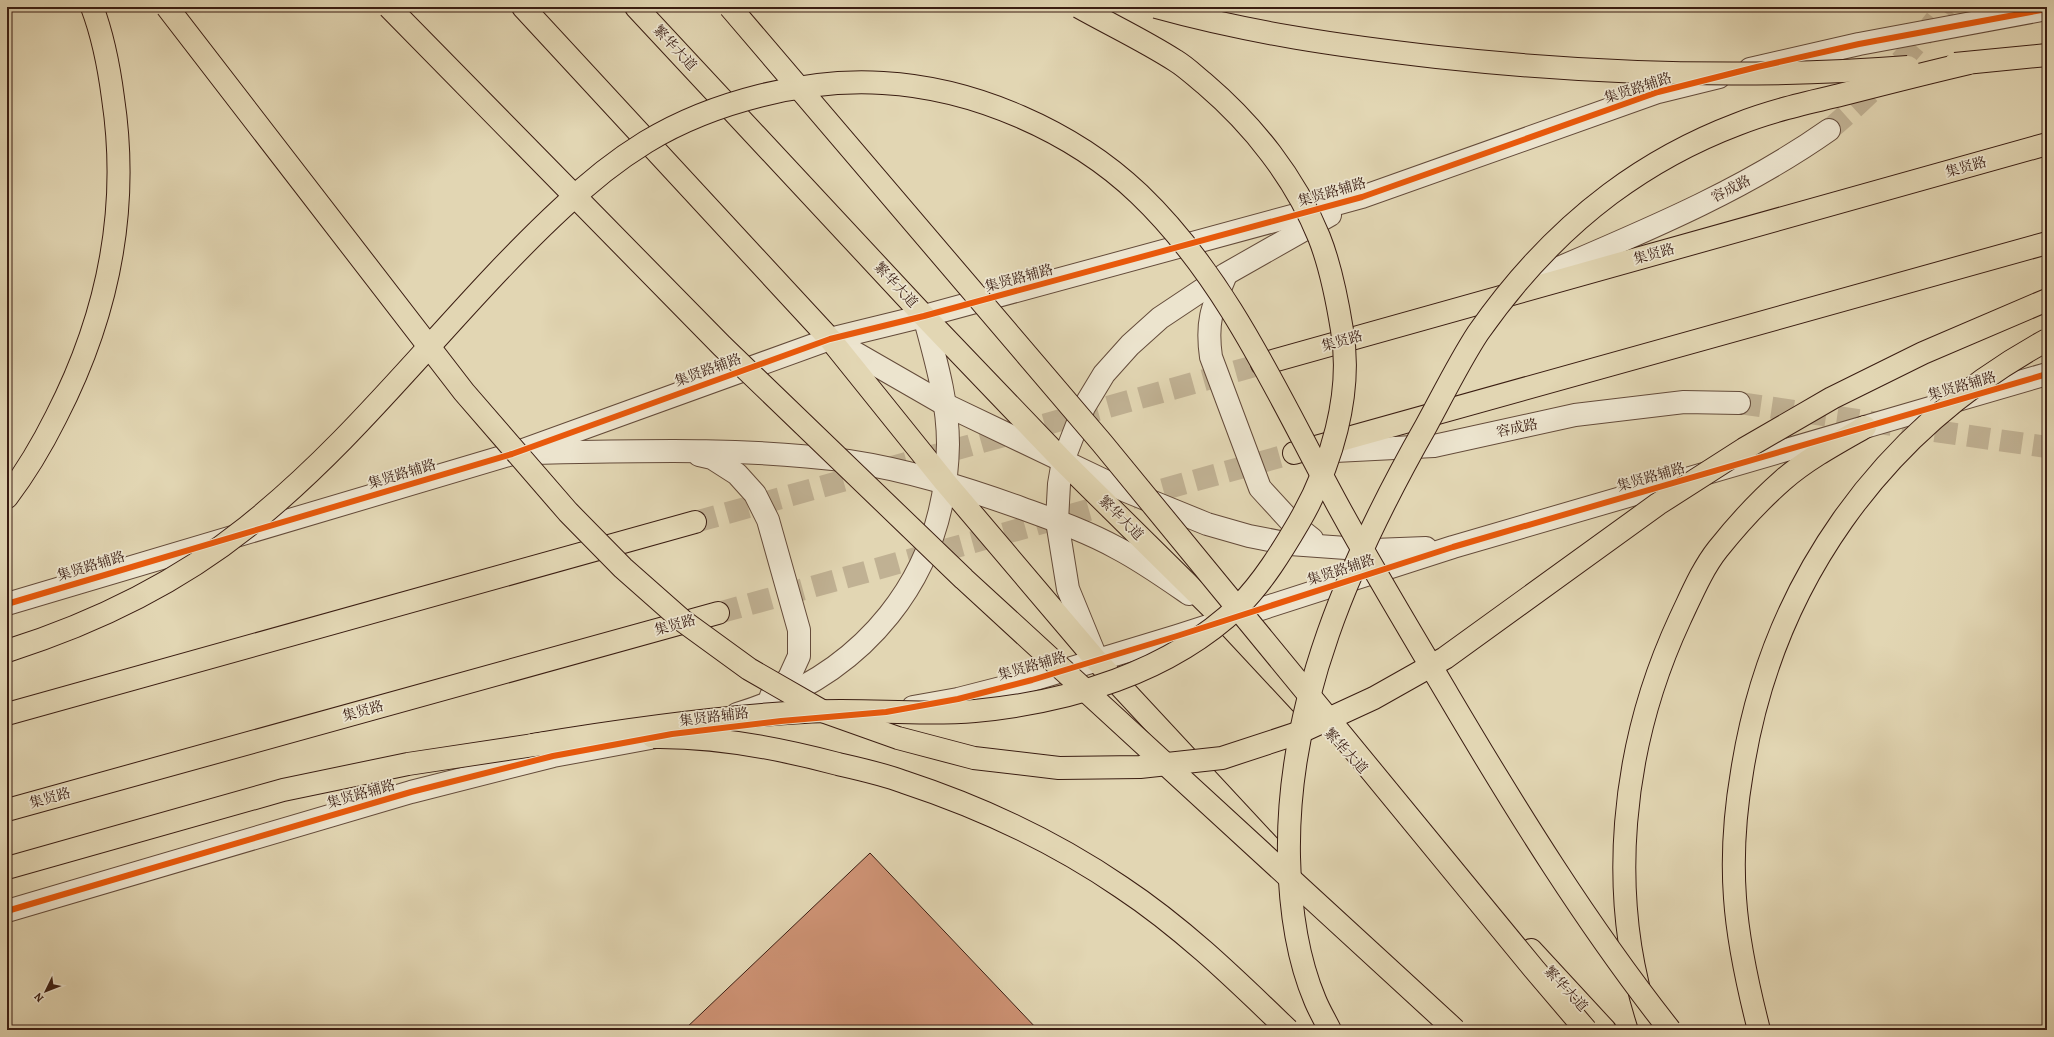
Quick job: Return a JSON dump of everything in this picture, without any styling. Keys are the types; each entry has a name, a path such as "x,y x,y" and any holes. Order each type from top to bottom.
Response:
{"main road":[{"path":"7,497 18,483 43,442 69,390 86,351 98,316 113,255 119,208 120,163 117,124 109,67 92,7"},
{"path":"167,7 464,392 516,454 568,512 623,568 683,621 749,669 822,711 898,738 974,758 1059,768 1140,767 1222,758 1298,733 1374,698 1445,658 1658,504 1744,450 1825,402 1923,353 2047,300"},
{"path":"389,7 722,346 964,578 1455,1030"},
{"path":"523,7 830,338 945,482 1096,660 1440,1030"},
{"name":"繁华大道","path":"636,7 924,316 1063,461 1224,620 1605,1030"},
{"path":"730,7 1102,443 1534,969 1586,1030"},
{"path":"7,868 283,790 408,764 641,727 806,711 861,710 917,713 973,711 1031,703 1088,690 1142,670 1193,642 1240,605 1277,558 1308,506 1331,449 1344,398 1345,346 1336,291 1318,237 1293,186 1262,141 1222,98 1178,62 1078,7"},
{"path":"1156,7 1199,19 1270,35 1338,46 1550,67 1619,71 1760,73 1897,68 1969,63 2047,55"},
{"path":"1330,1030 1314,1000 1298,945 1290,890 1289,835 1293,781 1301,727 1318,661 1340,600 1366,540 1393,482 1476,336 1506,294 1538,257 1610,193 1652,166 1696,142 1739,123 1786,108 1969,63"},
{"path":"7,652 83,623 142,595 198,563 248,527 291,488 371,409 527,240 582,189 615,162 649,140 720,108 797,89 838,84 880,82 918,86 949,93 996,106 1033,123 1070,143 1106,167 1137,192 1194,257 1236,318 1344,516 1495,774 1575,898 1670,1030"},
{"name":"集贤路","path":"1262,364 2047,144"},
{"path":"1294,453 2047,244"},
{"path":"1759,1030 1747,983 1735,896 1738,798 1745,751 1755,706 1787,616 1806,576 1829,537 1855,501 1885,465 1918,432 1954,402 1991,374 2047,340"},
{"path":"1650,1030 1634,969 1626,920 1624,870 1626,822 1632,773 1643,722 1656,677 1674,633 1694,591 1717,550 1749,513 1784,480 1822,452 1864,427"},
{"path":"7,714 695,522"},
{"name":"集贤路","path":"7,810 718,612"},
{"path":"532,745 602,738 658,737 722,741 789,751 903,781 960,802 1063,852 1121,887 1169,922 1216,960 1288,1030"}],"street":[{"name":"集贤路辅路","path":"7,604 512,454 830,338 924,316 1362,197 1658,92 1757,67 1859,44 2047,10"},
{"name":"容成路","path":"1474,304 1691,209 1762,174 1829,130"},
{"path":"1096,660 1068,589 1061,555 1057,521 1059,484 1063,461 1084,407 1104,374 1130,344 1160,318 1226,274 1362,197"},
{"path":"1226,274 1211,310 1208,335 1211,357 1260,488 1293,524 1311,538 1332,548"},
{"path":"672,734 750,710 819,678 848,656 875,632 898,603 919,571 930,542 945,482 948,443 941,382 924,316"},
{"path":"830,338 944,404 1126,491 1207,524 1249,536 1290,544 1332,548 1374,550 1453,547"},
{"name":"集贤路辅路","path":"7,911 411,792 553,756 672,734 781,721 886,712 958,699 1032,680 1453,547 2047,374"},
{"name":"容成路","path":"1294,453 1434,446 1575,415 1684,402 1739,403"},
{"path":"684,451 712,458 737,474 755,494 768,520 799,630 799,656 789,678 771,696 750,710"},
{"path":"512,454 684,451 753,453 849,461 895,469 945,482 1057,521 1117,548 1155,571 1224,620"}],"building":[{"path":"870,853 1038,1030 684,1030"}],"tunnel":[{"path":"1829,130 1860,102 1905,57 1945,7"},
{"path":"695,522 1262,364"},
{"path":"1739,403 2047,447"},
{"path":"718,613 1294,453"}],"cycle path":[{"path":"7,604 512,454 830,339 924,316 1362,197 1658,92 1757,67 1859,44 2047,9"},
{"path":"7,911 411,792 553,756 672,734 781,721 886,712 958,699 1032,680 1177,636 1453,547 2047,374"}]}
